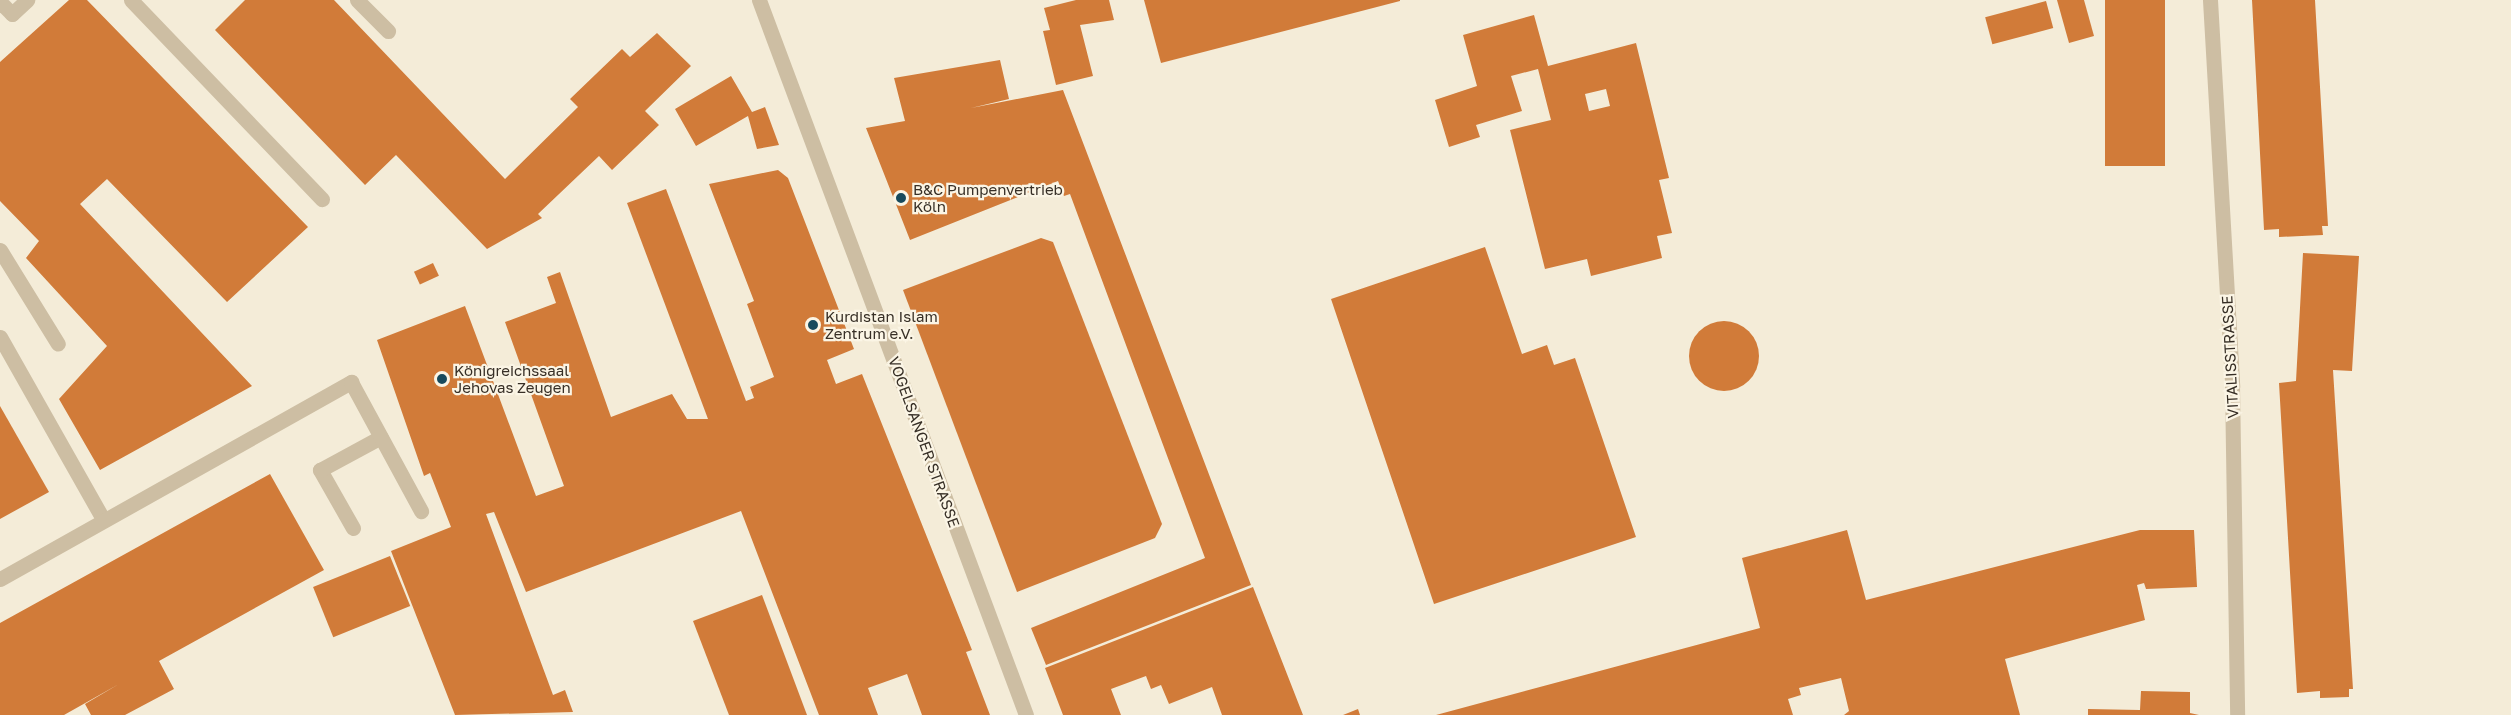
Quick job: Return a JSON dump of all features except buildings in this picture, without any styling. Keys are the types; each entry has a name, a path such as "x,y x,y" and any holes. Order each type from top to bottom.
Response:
{"street":[{"path":"0,2 12,14 27,0"},
{"path":"130,0 322,199"},
{"path":"357,0 388,31"},
{"name":"VOGELSANGER STRASSE","path":"759,0 1026,715"},
{"name":"VITALISSTRASSE","path":"2210,0 2232,386 2237,715"},
{"path":"0,250 58,344"},
{"path":"0,337 103,519"},
{"path":"0,579 103,519 351,382 422,511"},
{"path":"353,528 320,470 381,437"}],"place":[{"name":"B&C Pumpenvertrieb Köln","path":"901,198"},
{"name":"Kurdistan Islam Zentrum e.V.","path":"813,325"},
{"name":"Königreichssaal Jehovas Zeugen","path":"442,379"}]}
